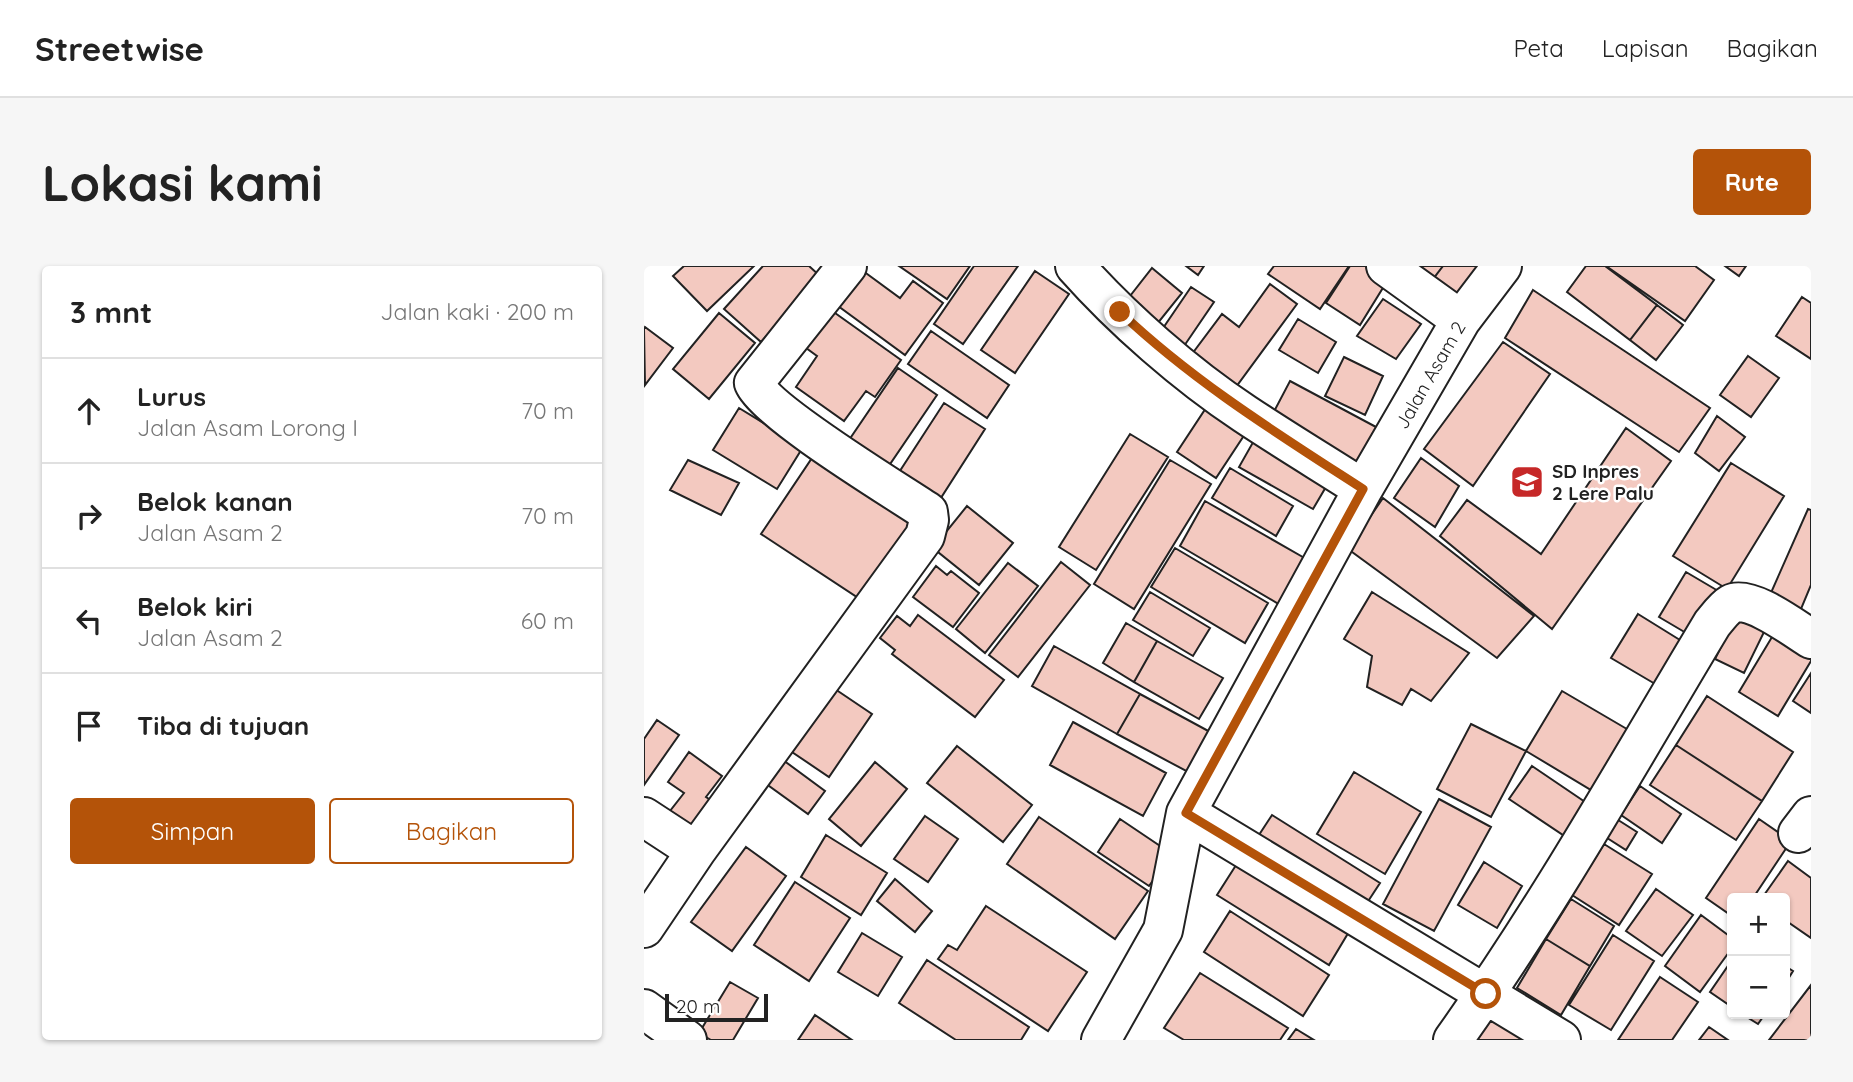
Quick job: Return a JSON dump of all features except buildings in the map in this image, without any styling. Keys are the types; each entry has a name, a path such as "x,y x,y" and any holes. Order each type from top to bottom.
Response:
{"street":[{"path":"644,928 696,851 925,536 928,512 769,403 754,383 847,266"},
{"path":"1386,266 1461,320"},
{"name":"Jalan Asam 2","path":"1101,1040 1163,930 1186,813 1363,489 1461,320 1502,266"},
{"path":"1087,271 1150,340 1243,412 1363,489"},
{"path":"1453,1040 1486,994 1586,835 1712,624 1729,605 1747,602 1811,639"},
{"path":"1186,813 1561,1040"},
{"path":"644,817 696,851"},
{"path":"644,1009 687,1040"}],"place":[{"name":"SD Inpres 2 Lere Palu","path":"1527,482"}],"route":[{"path":"1120,312 1150,340 1243,412 1363,489 1186,813 1486,994"}]}
